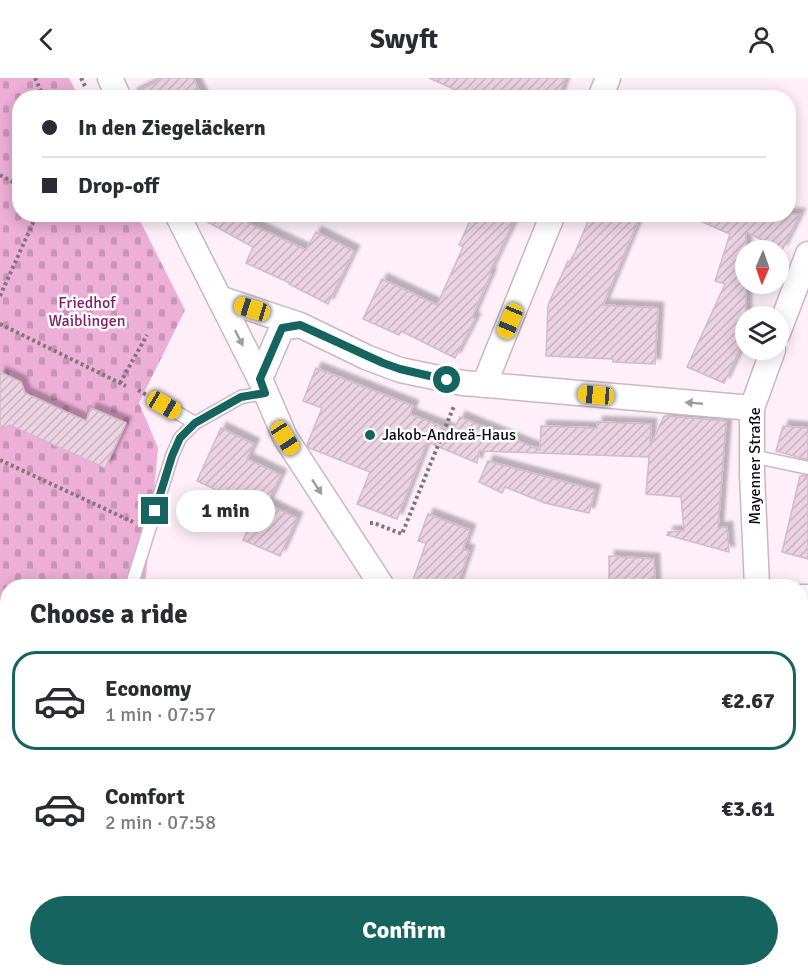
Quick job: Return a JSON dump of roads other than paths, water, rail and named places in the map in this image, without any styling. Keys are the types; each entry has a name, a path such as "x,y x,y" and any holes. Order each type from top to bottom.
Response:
{"street":[{"path":"181,222 262,386 285,438 377,579"},
{"path":"484,385 550,222"},
{"path":"788,306 808,254"},
{"path":"219,298 300,325 366,357 400,369 463,383 752,408"},
{"path":"262,386 282,328 300,325"},
{"name":"Mayenner Straße","path":"757,579 752,408 769,360"}],"lane":[{"path":"134,579 172,456 180,438 195,423 262,386"},
{"path":"164,405 195,423"},
{"path":"752,456 808,468"}],"place":[{"name":"Jakob-Andreä-Haus","path":"370,435"}],"park label":[{"name":"Friedhof Waiblingen","path":"87,312"}]}
